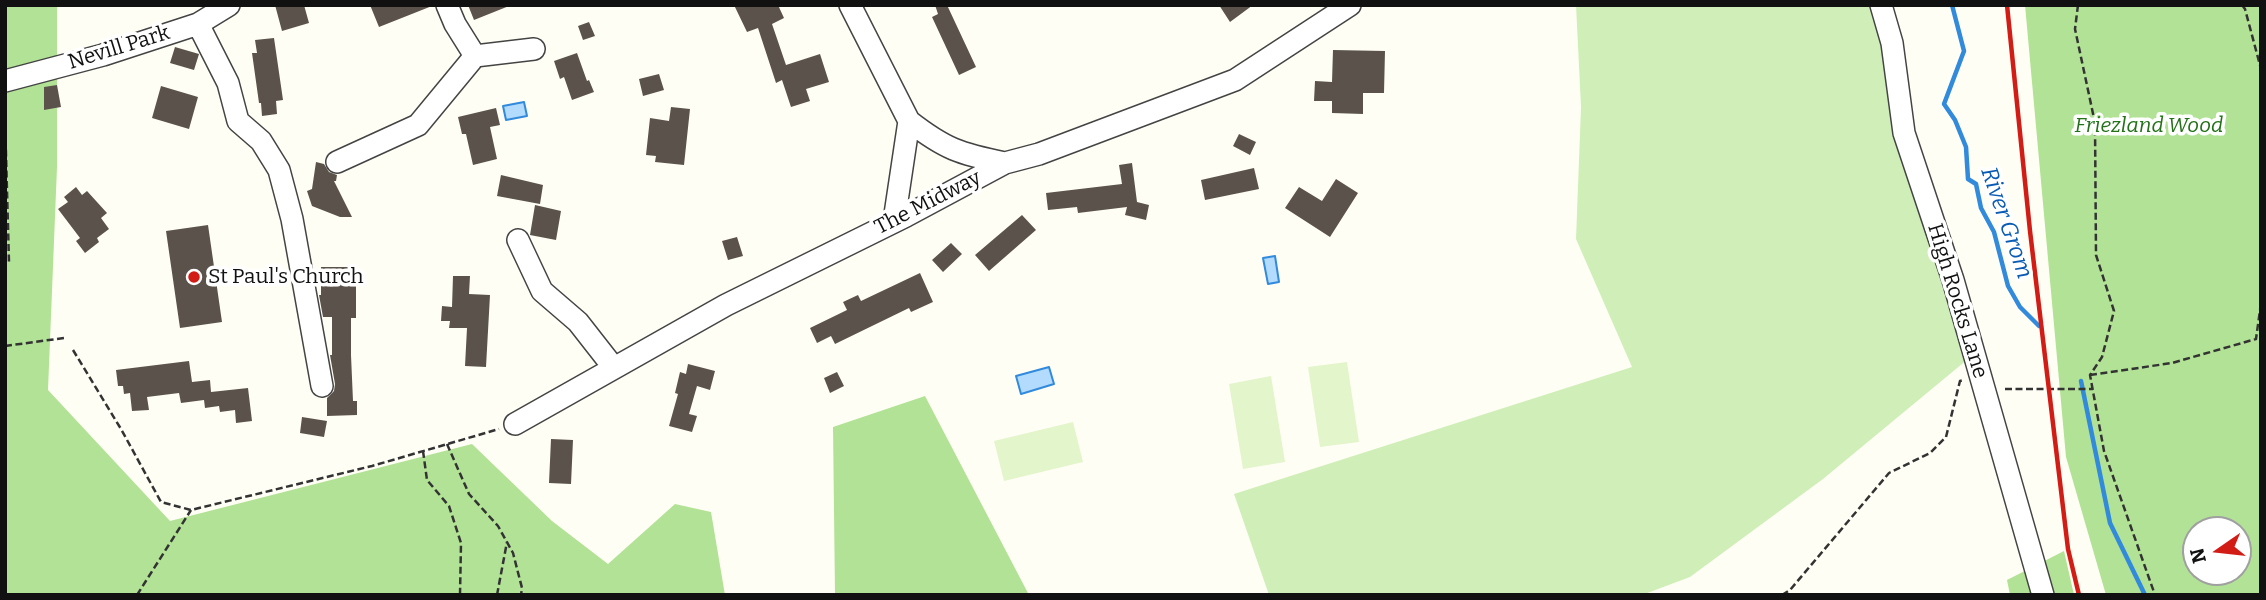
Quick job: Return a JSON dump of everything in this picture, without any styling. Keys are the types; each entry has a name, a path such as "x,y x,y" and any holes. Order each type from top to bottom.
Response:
{"street":[{"name":"Nevill Park","path":"5,80 103,55 198,24 229,5"},
{"path":"447,5 455,24 475,56"},
{"path":"850,5 909,121 943,145 967,155 1005,163"},
{"name":"The Midway","path":"515,424 726,305 1005,163 1038,154 1235,80 1350,5"},
{"name":"High Rocks Lane","path":"1881,5 1892,43 1904,133 1953,281 2043,595"},
{"path":"198,24 228,83 238,121 261,141 279,170 292,219 322,386"},
{"path":"337,162 418,125 475,56 534,49"},
{"path":"894,221 909,121"},
{"path":"517,240 542,291 578,321 614,368"}],"path":[{"path":"2078,5 2075,29 2095,123 2096,255 2114,310 2102,357 2090,375 2104,451 2155,595"},
{"path":"2242,5 2261,69"},
{"path":"5,118 9,262"},
{"path":"2090,375 2172,363 2256,339 2261,303"},
{"path":"5,346 64,338"},
{"path":"73,350 161,502 191,510 372,466 515,424"},
{"path":"1782,595 1790,590 1889,473 1930,453 1946,437 1960,381 2092,389"},
{"path":"447,443 469,494 498,526 513,553 522,588 521,595"},
{"path":"423,451 427,480 449,506 461,543 460,595"},
{"path":"137,595 191,510"},
{"path":"497,595 507,541"}],"green space":[{"path":"5,5 57,5 57,167 48,390 170,521 472,444 552,521 608,564 675,504 711,512 725,595 5,595"},
{"path":"1576,5 1871,5 1968,359 1823,479 1690,577 1642,595 1269,595 1234,494 1632,367 1576,239 1581,107"},
{"name":"Friezland Wood","path":"2025,5 2261,5 2261,595 2106,595 2066,457"},
{"path":"1347,362 1359,442 1320,447 1308,367"},
{"path":"1271,376 1285,462 1243,469 1229,384"},
{"path":"925,396 1029,595 835,595 833,427"},
{"path":"1073,422 1083,462 1004,481 994,441"},
{"path":"2064,551 2074,595 2010,595 2007,580"}],"water":[{"path":"524,102 527,116 506,120 503,106"},
{"path":"1275,256 1279,282 1268,284 1263,258"},
{"path":"1049,367 1054,384 1021,394 1016,376"}],"building":[{"path":"275,5 304,5 309,23 282,31"},
{"path":"370,5 432,5 432,6 379,27"},
{"path":"468,5 509,5 509,6 474,20"},
{"path":"734,5 778,5 784,18 772,24 786,65 820,54 829,82 806,89 810,101 791,107 782,80 776,83 758,28 747,32"},
{"path":"935,5 947,5 976,67 959,75 932,17 938,14"},
{"path":"1219,5 1253,5 1230,22"},
{"path":"589,22 595,36 583,40 578,26"},
{"path":"274,38 283,100 276,101 277,114 262,116 252,53 257,53 255,40"},
{"path":"175,47 199,54 194,70 170,63"},
{"path":"1333,50 1385,51 1384,93 1363,93 1363,114 1332,113 1332,101 1314,101 1315,81 1332,82"},
{"path":"577,53 594,92 572,100 564,77 560,79 554,61"},
{"path":"659,74 664,90 643,96 639,79"},
{"path":"57,85 61,107 44,110 44,87"},
{"path":"161,86 198,97 189,129 152,118"},
{"path":"671,107 690,109 684,165 655,162 656,156 646,155 650,118 669,121"},
{"path":"496,108 500,125 490,127 497,159 473,165 466,134 462,134 458,117"},
{"path":"1239,134 1256,142 1250,155 1233,146"},
{"path":"316,162 324,164 329,172 337,175 334,181 352,217 340,217 312,206 307,191 312,189"},
{"path":"1132,163 1137,202 1149,205 1146,220 1125,215 1127,207 1078,213 1077,207 1048,210 1046,193 1122,184 1119,165"},
{"path":"1254,168 1259,189 1205,200 1201,180"},
{"path":"501,175 543,185 540,204 497,196"},
{"path":"1336,179 1358,193 1330,237 1285,208 1299,187 1322,201"},
{"path":"76,187 82,195 87,191 107,213 101,218 109,229 97,238 99,242 85,253 76,241 80,238 58,209 68,202 64,197"},
{"path":"535,205 561,211 556,240 530,235"},
{"path":"1022,215 1036,230 989,271 975,255"},
{"name":"St Paul's Church","path":"208,225 222,322 180,328 166,231"},
{"path":"737,237 743,256 728,260 722,241"},
{"path":"951,243 962,254 943,272 932,260"},
{"path":"321,267 356,267 356,318 351,318 351,355 353,401 357,401 357,415 327,416 327,398 334,391 335,384 330,355 332,317 323,317 319,295"},
{"path":"920,273 933,302 911,312 909,308 835,344 831,336 817,343 810,328 847,310 843,302 858,295 861,301"},
{"path":"453,276 470,276 469,294 490,295 486,367 465,366 467,328 449,328 450,321 441,321 442,306 452,307"},
{"path":"189,361 192,382 210,380 211,392 248,388 252,421 236,423 235,410 220,412 219,406 205,408 204,400 181,403 179,393 147,397 149,410 132,411 130,393 124,394 123,386 118,386 116,370"},
{"path":"688,364 715,371 710,390 697,386 689,414 697,416 692,432 669,426 678,394 675,393 680,372 686,374"},
{"path":"837,372 844,386 830,393 824,378"},
{"path":"302,417 327,421 324,437 300,433"},
{"path":"551,439 573,440 571,484 549,483"}],"waterway":[{"name":"River Grom","path":"1952,5 1964,51 1944,104 1955,120 1966,147 1968,179 1976,184 1981,208 1994,232 2008,286 2020,307 2039,326"},
{"name":"River Grom","path":"2081,381 2110,523 2145,595"}],"railway":[{"path":"2007,5 2030,231 2068,549 2079,595"}],"place":[{"name":"St Paul's Church","path":"194,277"}]}
